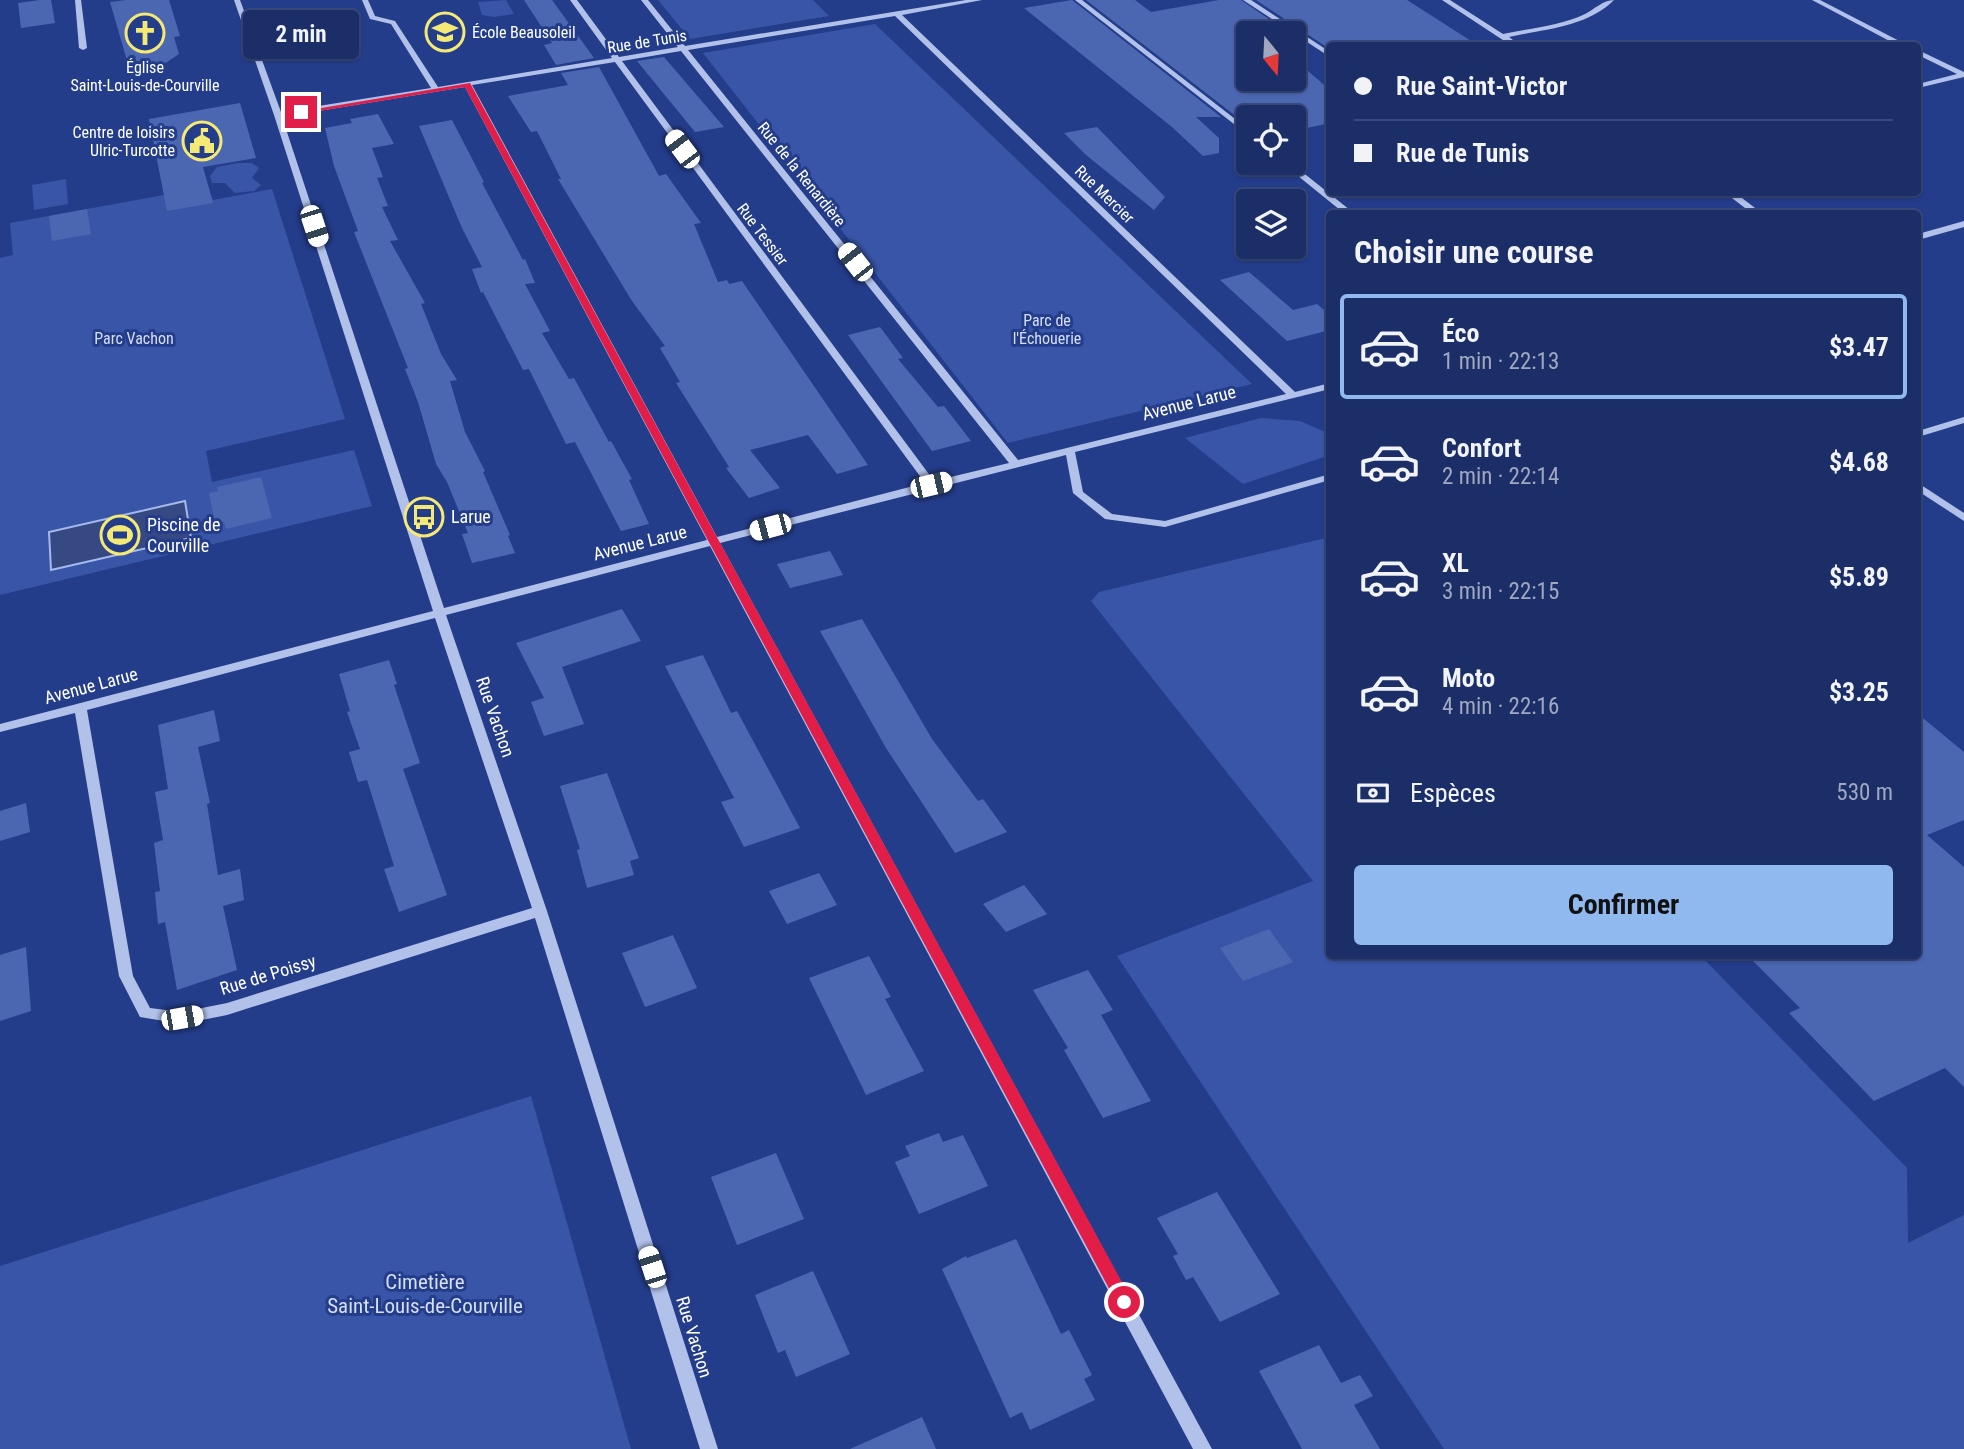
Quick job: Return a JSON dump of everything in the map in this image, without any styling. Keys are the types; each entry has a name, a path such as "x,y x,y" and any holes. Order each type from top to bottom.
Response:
{"street":[{"path":"79,0 83,48"},
{"name":"Rue Vachon","path":"237,0 278,115 439,612 540,911 709,1449"},
{"path":"365,0 372,18 393,22 436,90"},
{"name":"Rue Tessier","path":"573,0 931,485"},
{"name":"Rue de la Renardière","path":"644,0 1015,464"},
{"name":"Rue de Tunis","path":"278,115 979,0"},
{"path":"1078,0 1236,124"},
{"path":"1246,0 1326,52"},
{"path":"1445,0 1512,42"},
{"path":"1503,36 1574,20 1601,10 1611,0"},
{"path":"1815,0 1898,42"},
{"name":"Rue Mercier","path":"898,14 1293,395"},
{"path":"1921,54 1964,75"},
{"path":"1921,85 1964,75"},
{"path":"467,85 716,542 1203,1449"},
{"path":"1301,175 1326,194"},
{"path":"1328,196 1346,210"},
{"path":"1734,196 1753,210"},
{"path":"1921,236 1964,224"},
{"name":"Avenue Larue","path":"0,728 931,485 1326,387"},
{"path":"1921,433 1964,420"},
{"path":"1070,450 1078,493 1110,517 1165,524 1326,478"},
{"path":"1921,488 1964,518"},
{"name":"Rue de Poissy","path":"80,707 125,976 145,1013 182,1018 227,1009 540,911"}],"green space":[{"path":"506,0 514,14 494,17 482,15 478,2"},
{"path":"658,0 813,0 829,16 690,39"},
{"name":"Parc de l'Échouerie","path":"875,24 1252,384 1008,443 703,53"},
{"path":"252,163 259,168 252,178 261,185 254,191 235,193 225,183 212,183 210,176 217,167"},
{"path":"66,179 68,204 34,210 32,185"},
{"name":"Parc Vachon","path":"208,187 213,200 272,189 345,419 206,451 212,482 354,450 372,506 0,595 0,258 13,255 10,223"},
{"path":"1261,418 1300,421 1326,432 1326,456 1243,484 1185,438"},
{"path":"1326,538 1326,959 1704,959 1907,1168 1908,1243 1964,1215 1964,1449 1444,1449 1117,956 1313,881 1091,601 1099,592"},
{"name":"Cimetière Saint-Louis-de-Courville","path":"531,1096 631,1449 0,1449 0,1266"}],"shaded area":[{"name":"Piscine de Courville","path":"185,501 191,538 51,570 49,532"}],"building":[{"path":"51,0 55,23 21,28 18,3"},
{"name":"Église Saint-Louis-de-Courville","path":"169,0 180,36 174,37 179,54 164,64 146,67 128,64 110,2"},
{"path":"524,0 552,0 594,58 556,65 544,45 552,43"},
{"path":"1072,0 1221,117 1196,117 1219,138 1219,153 1203,156 1172,127 1024,8"},
{"path":"1086,0 1135,0 1151,12 1219,0 1241,0 1272,21 1236,21 1236,91 1306,91 1306,69 1326,87 1326,124 1306,128 1306,105 1236,105 1236,116"},
{"path":"1256,0 1407,0 1473,42 1326,42 1326,46 1306,33 1306,21 1288,21"},
{"path":"664,57 724,127 695,132 637,61"},
{"path":"599,67 659,176 666,174 701,223 694,224 718,282 727,280 729,284 742,281 868,465 837,474 808,435 750,450 780,488 749,498 726,468 729,467 676,383 680,382 660,348 665,346 632,301 558,179 561,179 537,131 531,132 508,96 568,85 561,73"},
{"name":"Centre de loisirs Ulric-Turcotte","path":"240,103 256,158 203,167 213,203 167,211 149,119"},
{"path":"378,114 394,144 372,148 383,177 377,178 388,206 382,207 398,240 390,241 425,303 421,304 441,354 457,380 450,381 465,432 485,471 483,472 515,553 472,563 462,534 468,533 447,482 436,464 418,402 405,369 408,368 354,232 358,231 334,166 325,128 352,123 350,119"},
{"path":"452,120 484,182 482,183 523,260 525,259 535,283 525,284 550,331 542,333 569,379 574,378 609,442 611,441 632,479 629,480 649,524 621,531 575,442 566,444 529,369 523,370 483,292 481,293 472,269 482,267 462,228 419,126"},
{"path":"1097,127 1165,197 1154,210 1086,155 1064,133"},
{"path":"87,209 91,234 52,241 49,216"},
{"path":"1249,272 1293,310 1317,304 1326,312 1326,331 1287,341 1220,280"},
{"path":"880,327 903,358 898,359 938,407 944,406 971,441 932,451 848,335"},
{"path":"261,477 272,518 226,529 224,522 215,524 209,493 218,491 217,487"},
{"path":"830,551 843,575 790,588 777,564"},
{"path":"622,609 641,641 562,667 584,724 544,736 531,702 544,698 516,643"},
{"path":"862,619 932,739 978,801 983,799 1007,832 955,853 886,748 820,631"},
{"path":"703,655 731,713 737,711 800,828 744,847 721,802 734,798 665,666"},
{"path":"389,660 397,684 394,685 420,763 403,769 447,895 399,912 384,869 394,866 367,780 358,782 349,752 360,749 347,712 350,711 339,674"},
{"path":"214,710 220,741 198,747 210,803 207,804 218,875 240,869 244,900 223,906 237,970 177,990 165,922 158,924 155,892 160,891 154,843 163,840 155,792 168,789 158,725"},
{"path":"1921,716 1964,752 1964,820 1927,835 1964,867 1964,1087 1945,1068 1874,1101 1789,1013 1800,1008 1751,959 1921,959"},
{"path":"607,773 639,858 630,861 634,875 587,888 577,850 580,849 560,786"},
{"path":"26,803 30,832 0,841 0,811"},
{"path":"819,873 837,905 787,924 769,891"},
{"path":"1024,885 1047,914 1006,932 983,904"},
{"path":"1269,929 1293,962 1243,981 1220,948"},
{"path":"673,935 697,988 645,1007 622,953"},
{"path":"26,947 31,1011 0,1021 0,955"},
{"path":"869,956 891,997 885,999 924,1071 866,1095 809,978"},
{"path":"1088,970 1113,1010 1101,1015 1151,1101 1103,1118 1064,1050 1068,1048 1033,990"},
{"path":"939,1133 943,1142 963,1135 988,1186 919,1214 895,1162 910,1156 905,1146"},
{"path":"776,1153 804,1219 737,1245 711,1177"},
{"path":"1217,1192 1280,1294 1220,1322 1193,1277 1186,1280 1173,1256 1178,1254 1157,1218"},
{"path":"1016,1239 1061,1334 1069,1330 1092,1375 1084,1379 1095,1400 1030,1430 1022,1412 1010,1418 942,1269 966,1256 967,1258"},
{"path":"813,1271 850,1354 796,1377 785,1350 778,1353 755,1295"},
{"path":"1319,1345 1341,1383 1360,1375 1373,1396 1354,1405 1380,1449 1302,1449 1259,1371"},
{"path":"922,1417 936,1449 850,1449"}],"place":[{"name":"École Beausoleil","path":"445,32"},
{"name":"Église Saint-Louis-de-Courville","path":"145,33"},
{"name":"Centre de loisirs Ulric-Turcotte","path":"202,141"},
{"name":"Larue","path":"424,517"},
{"name":"Piscine de Courville","path":"120,535"}],"route":[{"path":"301,112 467,85 1124,1302"}]}
